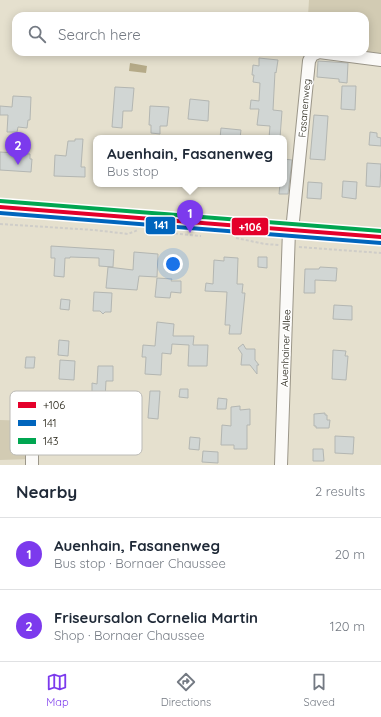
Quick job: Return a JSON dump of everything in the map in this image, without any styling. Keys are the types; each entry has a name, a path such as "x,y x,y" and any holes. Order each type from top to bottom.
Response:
{"street":[{"name":"Fasanenweg","path":"291,231 309,61 312,56"},
{"name":"Fasanenweg","path":"350,56 381,60"},
{"path":"0,207 381,237"},
{"name":"Auenhainer Allee","path":"281,465 288,246 291,231"}],"path":[{"path":"0,224 94,230 128,234 141,229"},
{"path":"168,233 205,236"},
{"path":"234,238 265,244 381,253"}],"shaded area":[{"path":"309,0 381,0 381,60 369,54 369,12 308,12"},
{"path":"130,63 147,66 146,73 129,71"},
{"path":"0,420 10,420 10,455 32,455 32,459 0,460"}],"building":[{"path":"259,58 278,60 276,73 275,72 273,110 282,111 280,135 269,135 270,126 257,125 259,109 250,109 251,100 259,101 260,83 253,82 254,75 252,75 253,65 259,66"},
{"path":"318,61 348,63 347,83 339,82 339,79 317,77"},
{"path":"342,86 356,86 355,110 341,109"},
{"path":"115,87 134,88 132,111 123,111 122,128 112,127"},
{"path":"13,96 31,97 30,120 28,120 27,128 18,127 17,132 7,132 8,115 0,115 0,106 12,107"},
{"path":"190,99 209,101 208,121 188,119"},
{"path":"150,106 169,107 167,126 160,126 160,134 151,133 151,125 149,125"},
{"path":"314,115 328,116 325,160 310,159"},
{"path":"221,128 241,130 240,135 220,135"},
{"path":"370,132 377,133 377,137 381,138 381,146 369,145"},
{"path":"75,139 83,139 81,167 85,167 85,177 54,176 55,155 66,156 68,141 75,141"},
{"path":"0,152 30,154 30,159 32,159 31,172 0,170"},
{"path":"287,159 292,160 288,194 279,194 280,187 287,187"},
{"path":"367,163 381,164 380,187 366,186"},
{"path":"343,181 357,182 356,199 342,197"},
{"path":"308,182 322,183 321,199 307,198"},
{"path":"51,246 114,250 113,267 99,266 99,258 70,257 65,258 64,277 54,276 55,258 51,258"},
{"path":"134,252 158,254 157,277 139,276 137,290 106,288 108,267 133,270"},
{"path":"224,257 238,258 237,284 243,284 242,293 245,293 241,334 229,334 230,325 225,325 227,292 205,291 206,283 213,284 214,260 224,261"},
{"path":"258,257 267,257 267,268 258,267"},
{"path":"320,267 337,268 336,281 315,280 315,293 304,293 305,269 319,269"},
{"path":"157,278 172,279 171,281 181,281 181,293 171,292 170,298 155,297"},
{"path":"94,292 112,293 111,312 105,312 103,314 100,311 93,311"},
{"path":"61,299 70,300 69,310 60,309"},
{"path":"334,305 352,306 352,320 333,319"},
{"path":"157,322 174,324 173,336 194,336 193,345 208,345 207,366 188,366 189,345 172,344 171,354 162,353 161,375 145,374 146,357 142,357 143,345 155,346"},
{"path":"59,340 69,341 68,356 58,355"},
{"path":"243,344 246,349 255,349 255,360 259,365 257,365 257,374 250,365 241,365 242,354 238,348"},
{"path":"333,350 346,351 345,356 348,356 346,380 332,379"},
{"path":"26,357 35,357 34,368 25,368"},
{"path":"60,360 75,361 74,380 59,379"},
{"path":"98,366 113,366 113,381 106,381 105,391 92,391 92,383 97,384"},
{"path":"180,389 188,389 188,398 179,397"},
{"path":"150,391 160,391 158,419 148,418"},
{"path":"218,398 227,399 226,409 217,409"},
{"path":"240,406 240,410 250,409 250,425 247,425 247,449 234,449 234,445 221,445 222,425 231,426 231,407"},
{"path":"325,413 325,415 327,415 327,420 330,420 329,428 316,428 316,426 314,426 314,414"},
{"path":"335,436 354,437 353,454 335,453"},
{"path":"190,437 200,438 199,450 189,449"},
{"path":"313,449 323,449 324,461 313,461"},
{"path":"203,451 218,452 218,463 202,462"}],"transit line":[{"name":"143","path":"0,201 381,231"},
{"name":"+106","path":"0,207 381,237"},
{"name":"141","path":"0,213 381,243"}],"place":[{"name":"Friseursalon Cornelia Martin","path":"18,165"},
{"name":"Auenhain, Fasanenweg","path":"190,233"}]}
